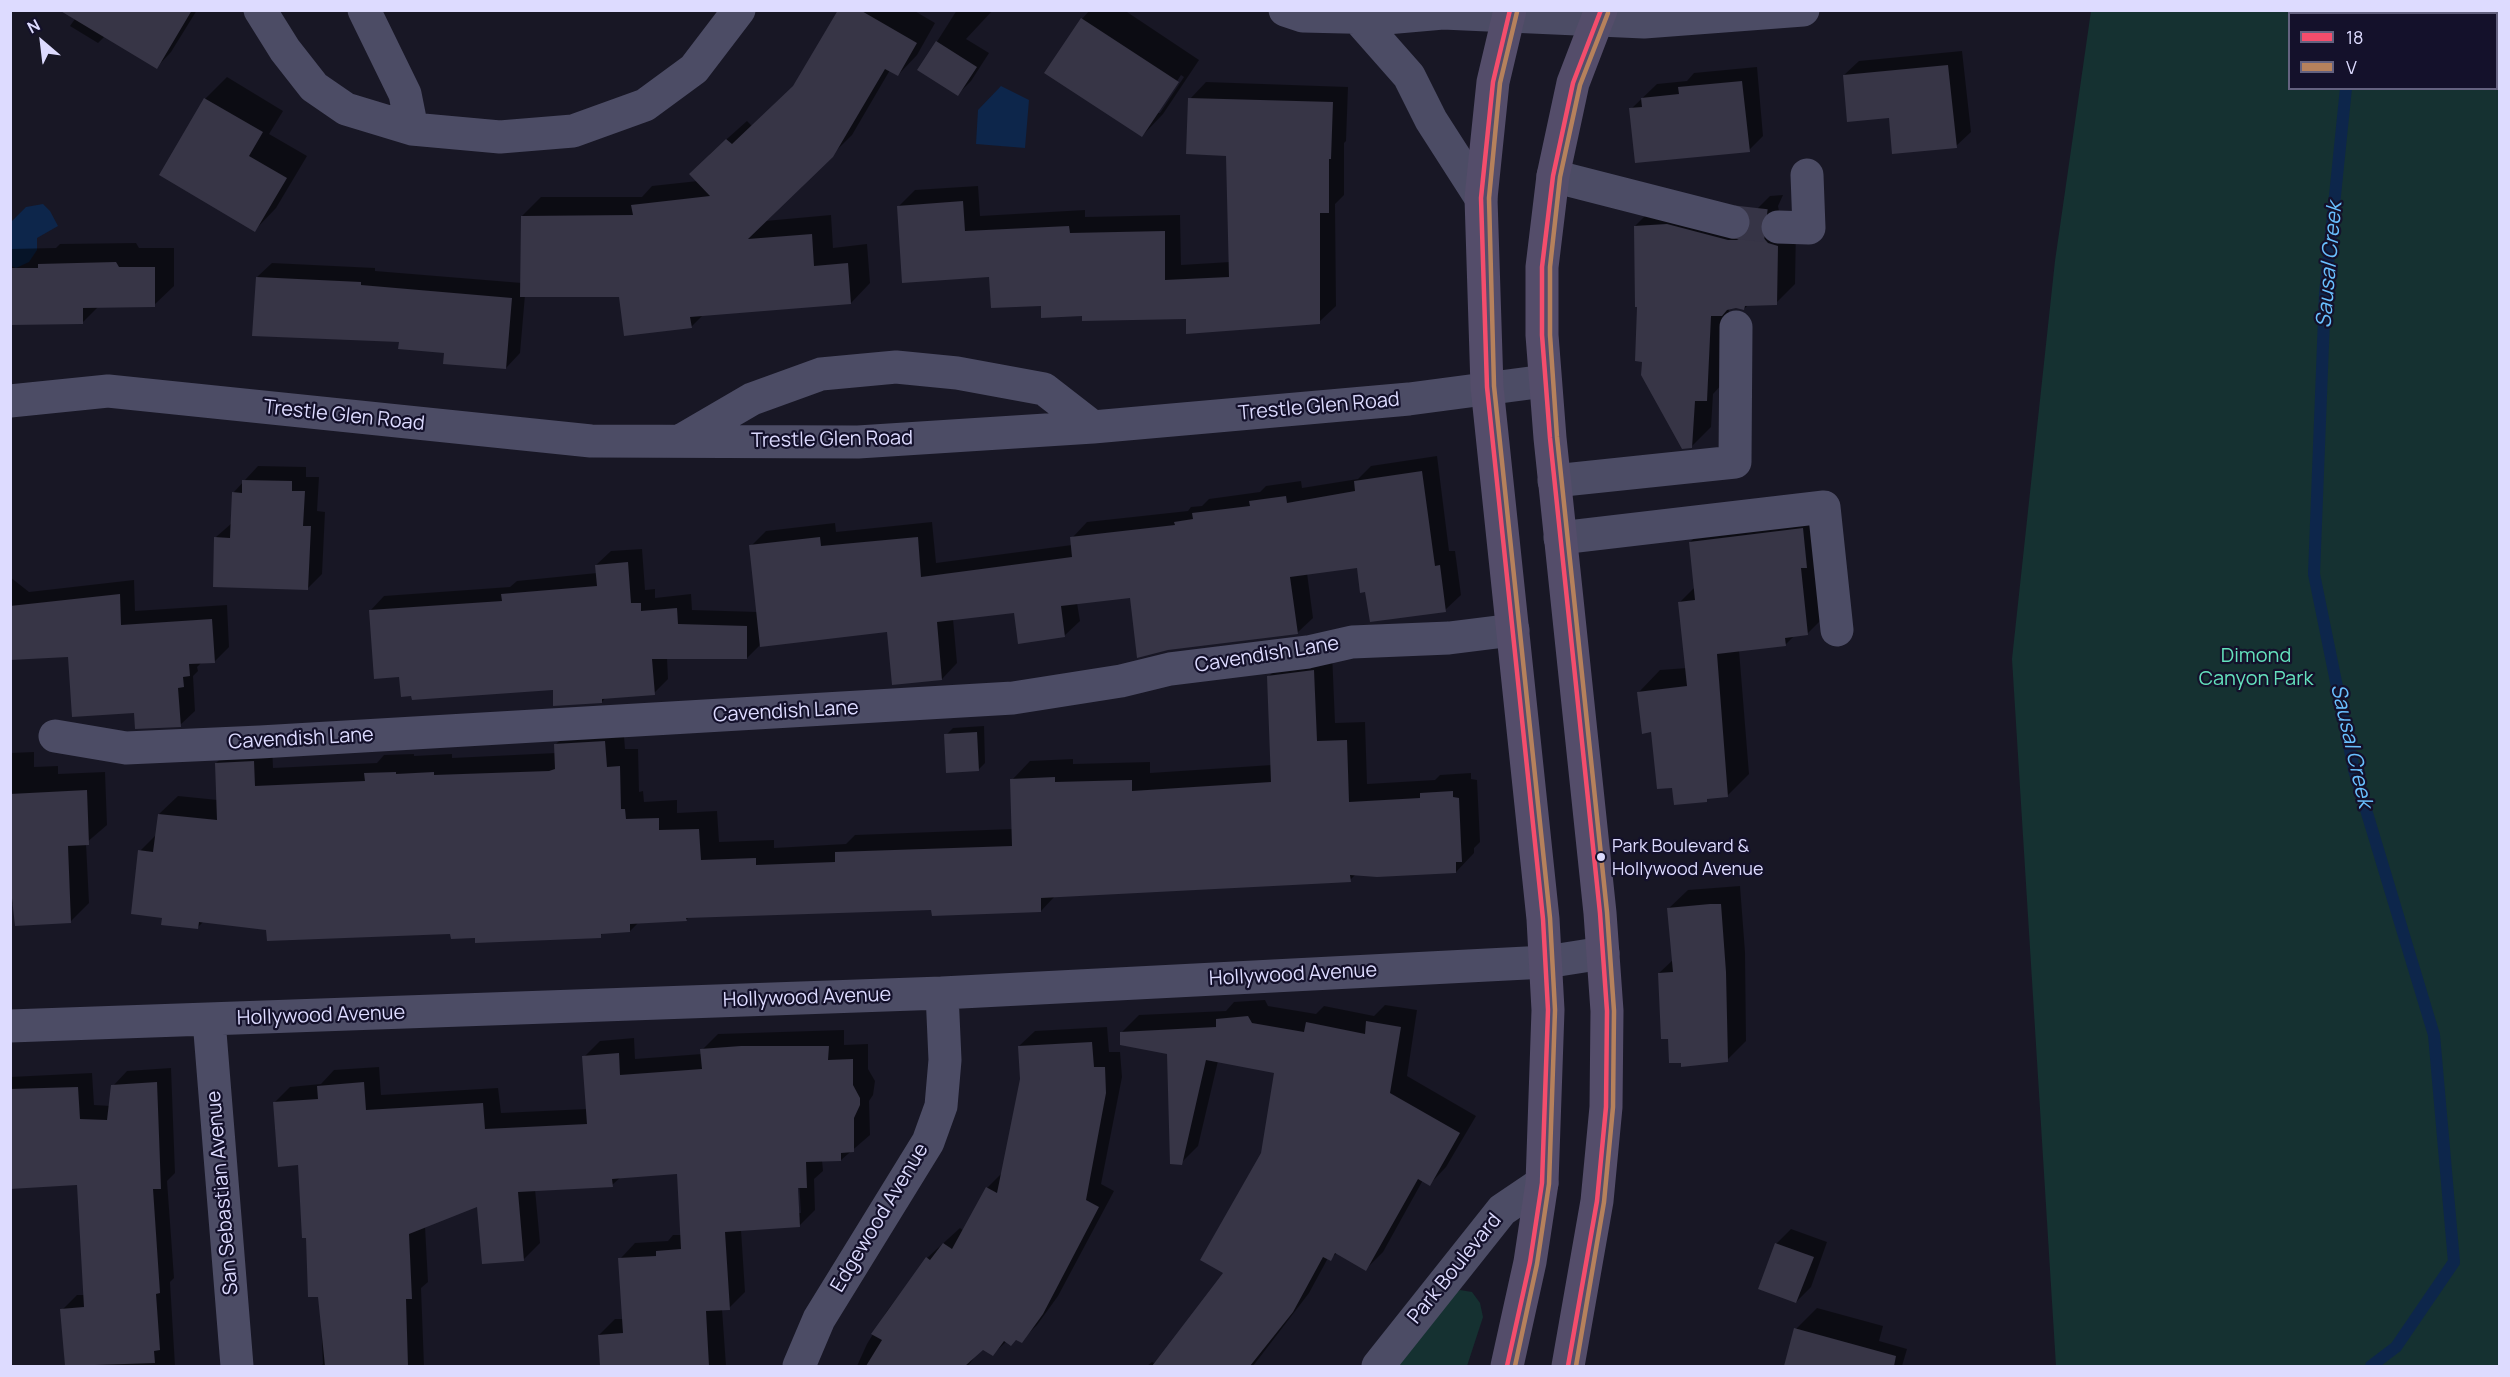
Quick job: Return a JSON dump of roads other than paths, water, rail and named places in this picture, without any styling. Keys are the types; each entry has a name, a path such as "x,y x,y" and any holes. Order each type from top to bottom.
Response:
{"main road":[{"name":"Park Boulevard","path":"1507,1366 1530,1262 1542,1183 1548,1010 1543,919 1487,387 1481,198 1493,82 1510,13"},
{"path":"1568,1366 1597,1201 1606,1107 1607,1011 1545,381 1542,267 1553,176 1573,83 1599,15"}],"street":[{"path":"261,10 285,51 314,87 345,109 412,129 500,137 573,131 645,105 694,69 739,10"},
{"path":"364,10 405,94 412,129"},
{"path":"1285,10 1303,16 1345,15 1386,18 1443,13 1599,15 1644,22 1803,10"},
{"path":"1345,15 1409,76 1431,120 1481,198"},
{"path":"1553,176 1733,222"},
{"path":"1778,227 1809,228 1808,176"},
{"path":"1554,481 1735,462 1736,327"},
{"name":"Trestle Glen Road","path":"679,442 752,399 821,374 896,368 957,373 1044,389 1093,426"},
{"name":"Trestle Glen Road","path":"10,401 108,391 579,440 858,442 1093,426 1409,399 1545,381"},
{"path":"1560,538 1824,507 1838,630"},
{"name":"Cavendish Lane","path":"55,736 126,748 1013,698 1121,681 1170,669 1308,652 1352,642 1449,638 1513,630"},
{"name":"Hollywood Avenue","path":"10,1026 942,993 1545,962 1603,953"},
{"name":"Edgewood Avenue","path":"799,1366 819,1318 928,1142 940,1106 945,1060 942,993"},
{"name":"San Sebastian Avenue","path":"209,1020 237,1366"},
{"name":"Park Boulevard","path":"1378,1366 1502,1210 1542,1183"}],"water":[{"path":"1001,86 1029,100 1025,148 976,144 978,110"},
{"path":"43,204 50,211 58,226 37,238 37,250 29,262 16,268 11,266 11,222 26,207"}],"waterway":[{"name":"Sausal Creek","path":"2346,90 2325,293 2314,574 2354,770 2434,1035 2454,1262 2396,1347 2371,1366"}],"tunnel":[{"path":"1733,222 1778,227"}],"place":[{"name":"Park Boulevard & Hollywood Avenue","path":"1601,857"}],"park label":[{"name":"Dimond Canyon Park","path":"2256,668"}]}
